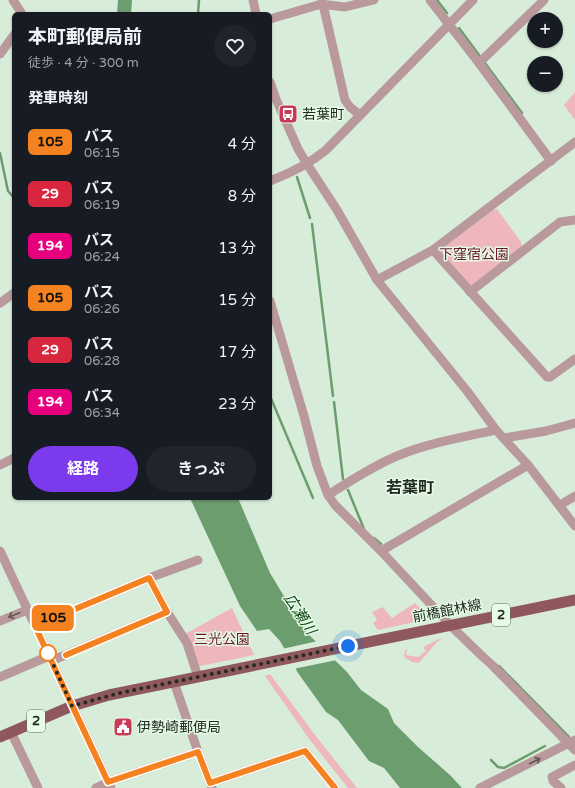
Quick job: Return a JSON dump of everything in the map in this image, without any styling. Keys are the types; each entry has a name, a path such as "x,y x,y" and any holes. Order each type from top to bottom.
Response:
{"main road":[{"name":"前橋館林線","path":"198,677 575,600"},
{"name":"2","path":"0,737 72,706 109,695 198,677"}],"street":[{"path":"13,0 21,12"},
{"path":"253,0 256,12"},
{"path":"272,18 318,5 323,2 345,7 374,0"},
{"path":"430,0 551,160"},
{"path":"272,180 289,174 307,164 326,150 473,0"},
{"path":"479,63 544,0"},
{"path":"323,2 345,100 360,116"},
{"path":"0,54 12,38"},
{"path":"272,87 289,131 307,164 323,187 378,280 467,391 496,430 528,465 575,526"},
{"path":"378,280 433,250 575,142"},
{"path":"470,292 560,222 575,220"},
{"path":"433,250 547,377 550,377 575,359"},
{"path":"0,303 12,294"},
{"path":"272,308 317,466 328,496 451,626 573,745 484,786"},
{"path":"504,438 546,431 575,423"},
{"path":"328,496 370,470 398,455 426,446 496,430"},
{"path":"0,465 12,459"},
{"path":"381,551 528,465"},
{"path":"560,505 575,496"},
{"path":"0,551 110,785"},
{"path":"35,626 149,578 198,560"},
{"path":"149,578 167,612 187,643 198,677"},
{"path":"0,621 27,610"},
{"path":"0,676 50,659 167,612"},
{"path":"174,682 211,786 305,751 335,788"},
{"path":"11,732 38,788"},
{"path":"96,788 110,785 198,752"},
{"path":"561,788 552,781 552,777 575,765"}],"green space":[{"path":"575,92 575,120 564,105"},
{"name":"下窪宿公園","path":"497,209 521,242 522,247 472,285 467,285 440,254 440,250 492,210"},
{"path":"415,603 428,616 428,619 378,630 373,623 377,620 372,612 383,607 392,618"},
{"name":"三光公園","path":"232,608 254,655 201,666 198,665 185,634"},
{"path":"443,638 437,642 419,663 412,662 404,657 405,650 407,650 406,655 418,657 426,651 423,647"},
{"path":"270,674 315,735 357,788 348,788 310,740 265,676"}],"shaded area":[{"path":"191,500 239,500 270,573 305,631 347,672 361,690 388,709 394,723 462,788 400,788 384,768 369,761 338,720 326,712 298,673 280,641 269,629 257,631 240,606"}],"pier":[{"path":"318,641 337,660 293,669 282,649"}],"waterway":[{"name":"広瀬川","path":"124,12 125,0"},
{"path":"198,12 199,0"},
{"path":"437,0 447,13"},
{"path":"459,28 522,113"},
{"path":"0,153 8,191 12,196"},
{"path":"297,177 310,218"},
{"path":"312,224 333,396"},
{"path":"272,401 313,498"},
{"path":"334,402 343,479"},
{"path":"348,490 364,529"},
{"path":"374,538 381,544"},
{"path":"499,666 569,737"},
{"path":"491,760 498,767 504,768 545,746"}],"bus line":[{"name":"105","path":"66,655 167,612 149,578 35,626 108,782 198,752 210,783 305,751 335,788"}],"place":[{"name":"若葉町","path":"288,114"},
{"name":"伊勢崎郵便局","path":"123,727"}],"district":[{"name":"若葉町","path":"410,488"}],"route":[{"path":"48,653 72,706 109,695 348,646"}]}
